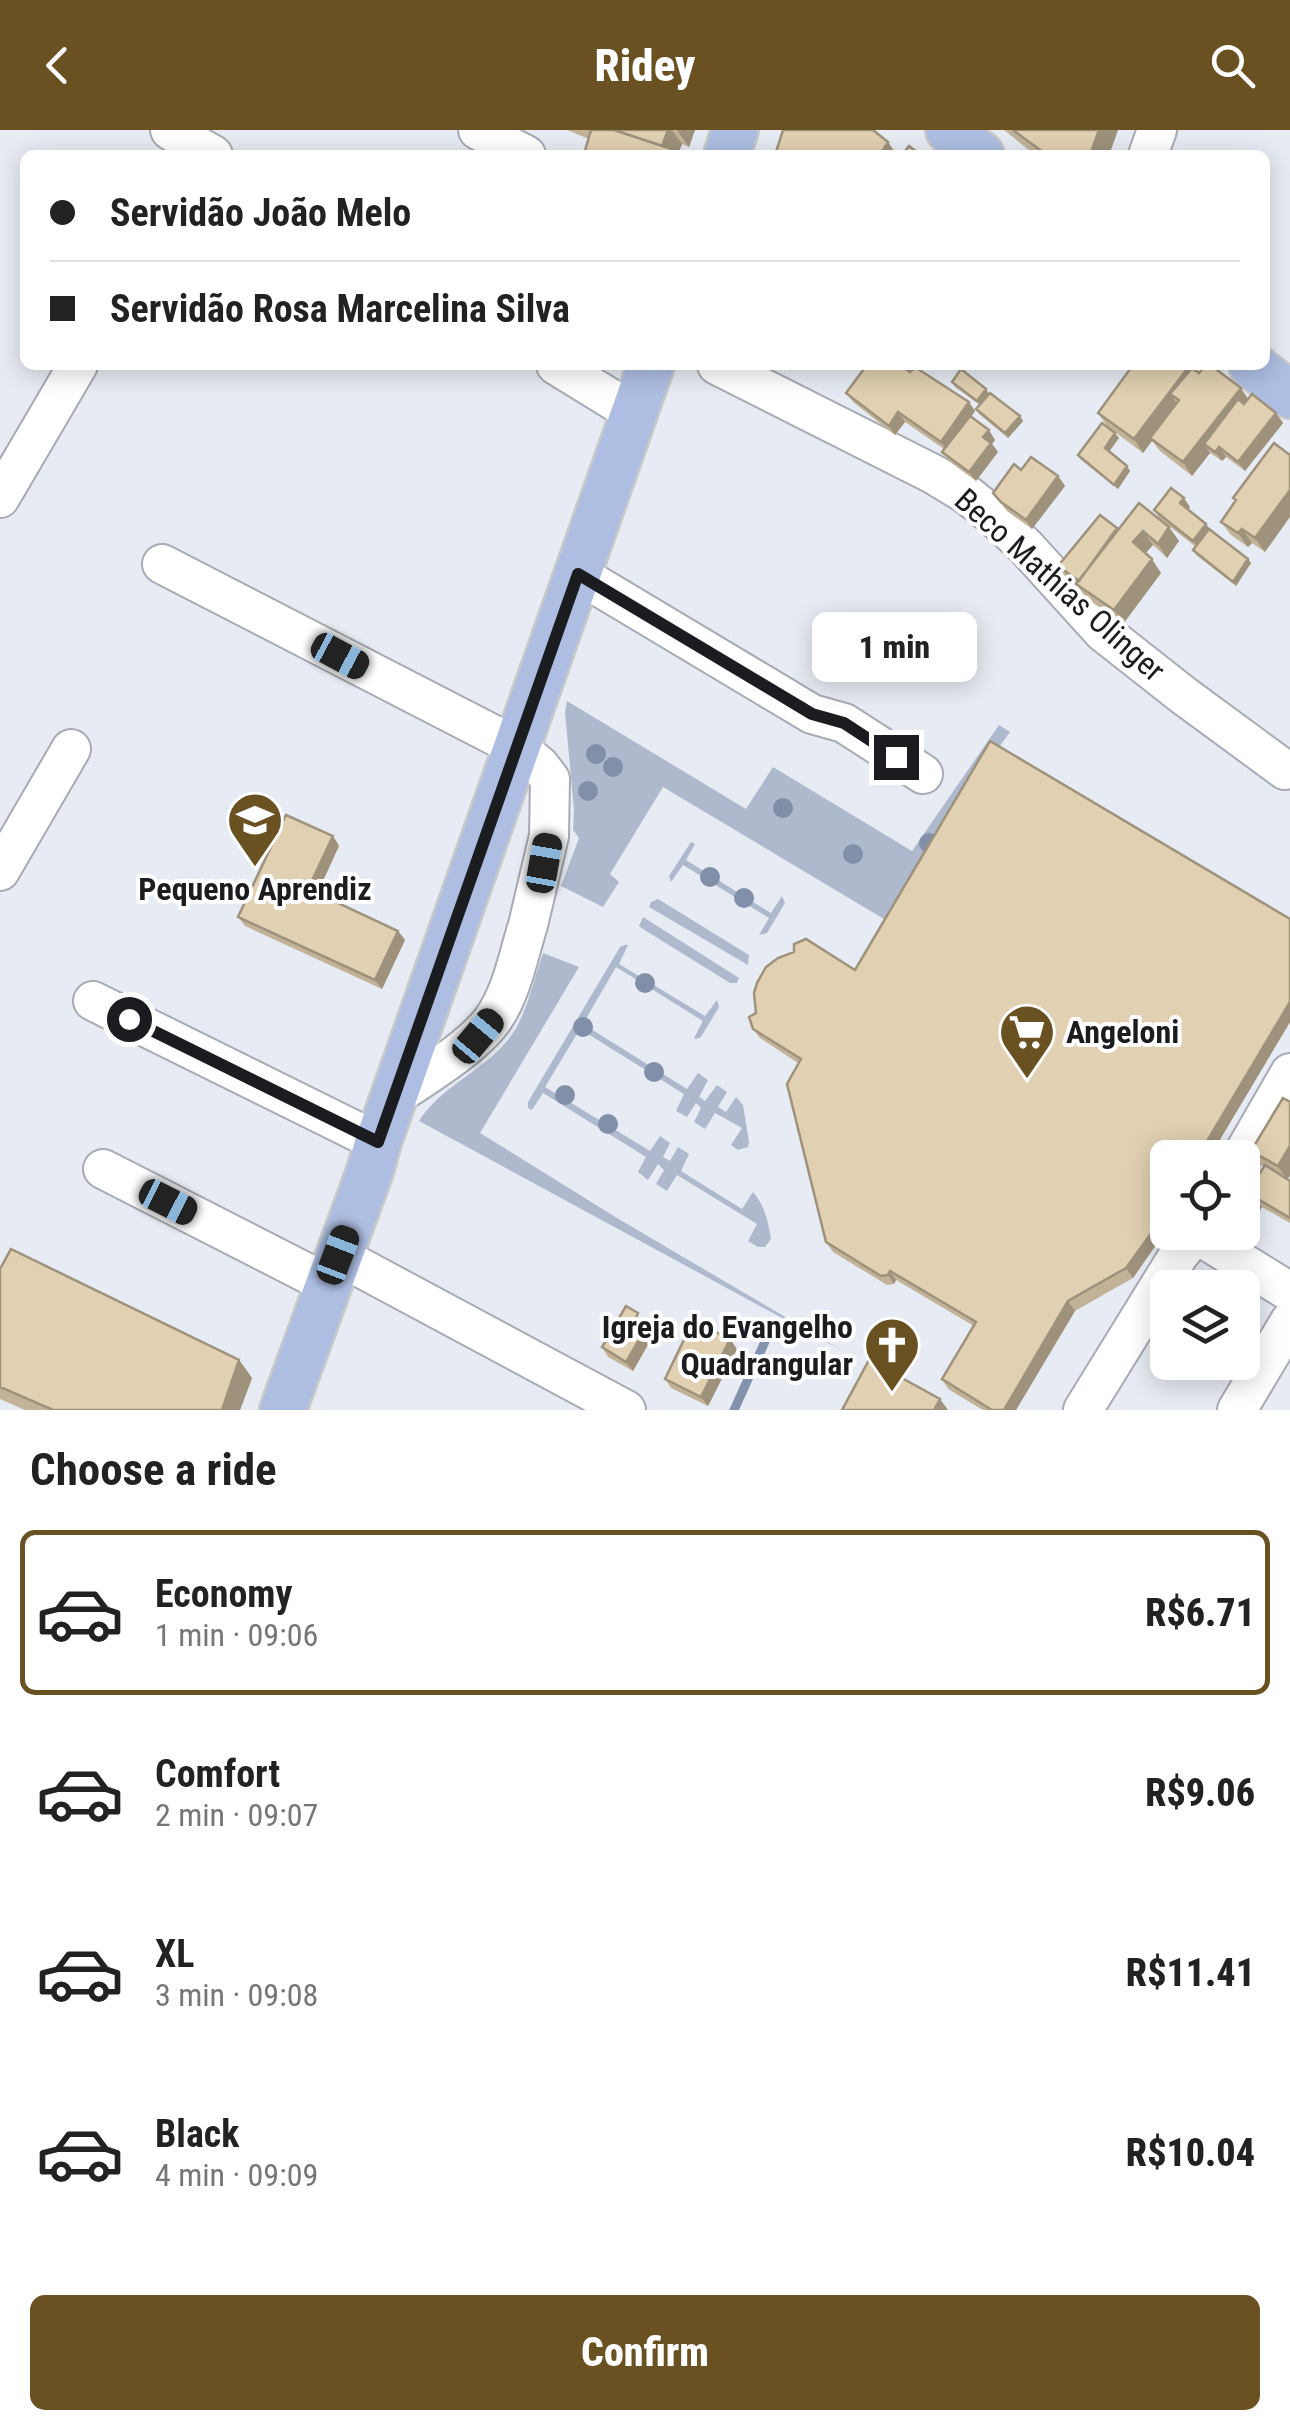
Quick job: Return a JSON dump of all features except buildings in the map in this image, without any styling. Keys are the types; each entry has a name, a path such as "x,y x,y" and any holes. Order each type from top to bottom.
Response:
{"main road":[{"path":"949,130 975,150"},
{"path":"286,1409 649,370"},
{"path":"1258,370 1290,395"}],"street":[{"path":"170,130 202,150"},
{"path":"478,130 519,144"},
{"path":"0,498 75,370"},
{"path":"564,370 634,413"},
{"name":"Beco Mathias Olinger","path":"727,370 966,494 1026,546 1102,632 1285,770"},
{"path":"162,564 518,747 550,779"},
{"path":"578,574 812,714 844,723 923,774"},
{"path":"395,1096 478,1036 497,1013 524,940 550,836 543,673"},
{"path":"0,870 71,749"},
{"path":"94,1001 378,1142"},
{"path":"1250,1140 1290,1072"},
{"path":"103,1168 333,1270 626,1410"},
{"path":"1084,1410 1183,1250"},
{"path":"1223,1250 1290,1292"},
{"path":"1237,1410 1290,1322"}],"shaded area":[{"path":"567,701 746,809 773,767 912,851 999,725 1010,732 894,925 663,787 610,874 619,882 603,907 561,886 579,838 573,830"},
{"path":"691,842 695,844 686,860 771,913 782,896 785,903 767,933 759,935 769,918 683,865 671,882 669,876"},
{"path":"658,899 749,955 748,965 649,907"},
{"path":"643,917 739,978 737,983 730,983 643,929 639,926"},
{"path":"628,945 619,964 705,1016 717,1000 719,1007 696,1039 703,1021 616,967 583,1024 687,1089 698,1073 708,1080 699,1097 705,1101 717,1085 727,1092 718,1107 726,1112 736,1097 743,1105 748,1147 738,1150 731,1145 742,1128 715,1113 705,1129 694,1122 701,1108 696,1103 687,1117 676,1111 684,1094 580,1029 545,1087 650,1151 660,1136 670,1143 663,1157 670,1161 678,1147 689,1154 681,1171 742,1209 753,1192 769,1226 771,1239 765,1247 748,1241 757,1224 677,1175 667,1191 656,1184 664,1170 658,1164 648,1180 638,1172 646,1157 543,1093 532,1110 528,1108 620,947"},
{"path":"543,953 579,967 480,1133 843,1351 419,1121 428,1108 486,1062 514,1032"}],"waterway":[{"path":"734,1410 768,1335"}],"place":[{"name":"Pequeno Aprendiz","path":"255,869"},
{"name":"Angeloni","path":"1027,1081"},
{"name":"Igreja do Evangelho Quadrangular","path":"892,1394"}],"route":[{"path":"129,1019 378,1142 578,574 812,714 844,723 896,757"}]}
